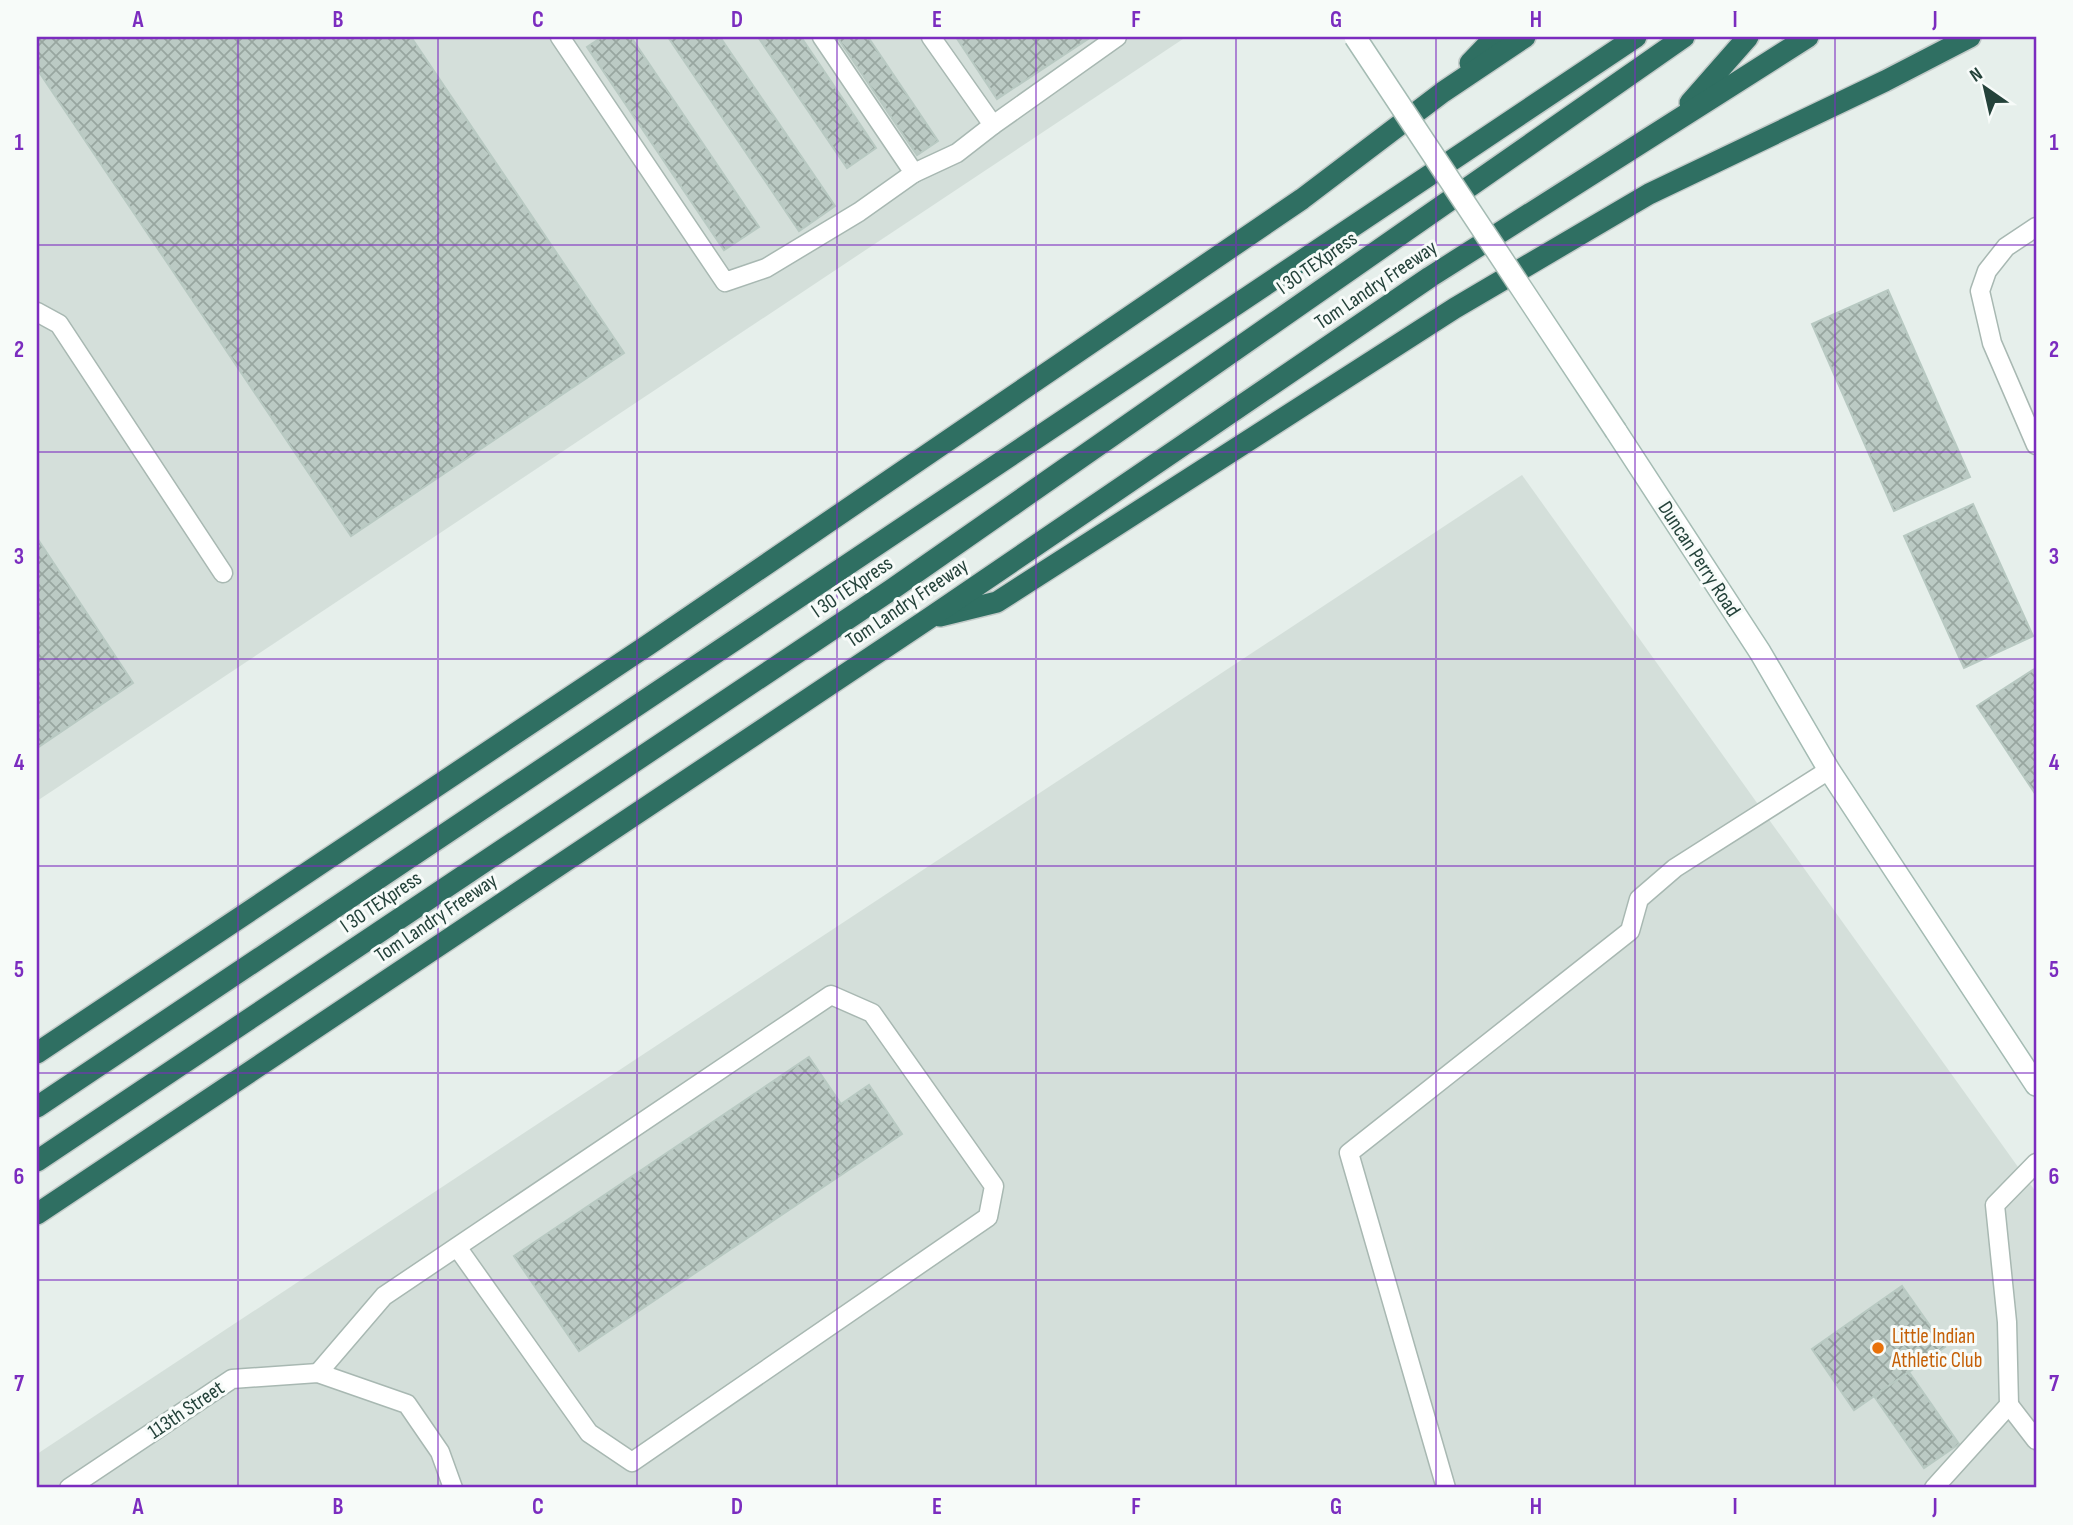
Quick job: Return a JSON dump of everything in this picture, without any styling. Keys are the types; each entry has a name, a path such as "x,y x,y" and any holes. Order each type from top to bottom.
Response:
{"highway":[{"path":"1443,92 1494,37"},
{"path":"37,1053 648,645 1302,199 1443,92 1525,37"},
{"name":"I 30 TEXpress","path":"37,1107 1636,37"},
{"name":"I 30 TEXpress","path":"37,1161 891,590 1684,37"},
{"path":"1673,123 1748,37"},
{"name":"Tom Landry Freeway","path":"37,1214 928,618 1430,277 1808,37"},
{"path":"928,618 997,602 1455,308 1649,194 1885,81 1970,37"}],"street":[{"name":"Duncan Perry Road","path":"1356,37 1760,652 1829,770 2036,1085"}],"lane":[{"path":"560,37 725,282 766,268 859,212 914,173 957,153 1117,37"},
{"path":"822,37 914,173"},
{"path":"931,37 993,125"},
{"path":"2036,227 2006,247 1987,271 1980,291 1992,344 2036,445"},
{"path":"37,312 59,324 223,573"},
{"path":"1446,1488 1349,1153 1630,931 1639,899 1675,869 1829,770"},
{"path":"453,1488 440,1452 407,1404 318,1373 384,1296 831,995 872,1013 994,1186 988,1217 632,1462 589,1433 457,1247"},
{"path":"2036,1163 1995,1205 2007,1322 2009,1405 2036,1440"},
{"name":"113th Street","path":"69,1488 233,1378 318,1373"},
{"path":"1934,1488 2009,1405"}],"shaded area":[{"path":"37,37 1186,37 37,801"},
{"path":"1522,475 2036,1192 2036,1488 37,1488 37,1454"}],"building":[{"path":"37,37 411,37 624,353 351,536 37,69"},
{"path":"602,37 631,37 759,227 724,250 587,47"},
{"path":"668,37 720,37 835,206 799,231"},
{"path":"758,37 801,37 876,148 847,168"},
{"path":"837,37 868,37 938,141 917,155"},
{"path":"956,37 1091,37 997,99"},
{"path":"1888,290 1970,477 1894,511 1812,324"},
{"path":"1973,504 2033,636 1964,668 1904,536"},
{"path":"37,538 133,683 37,748"},
{"path":"2036,668 2036,795 1977,706"},
{"path":"809,1057 841,1104 869,1085 902,1134 579,1351 514,1256"},
{"name":"Little Indian Athletic Club","path":"1902,1286 1945,1347 1854,1410 1812,1349"},
{"path":"1909,1372 1959,1444 1924,1468 1874,1396"}],"place":[{"name":"Little Indian Athletic Club","path":"1878,1348"}]}
